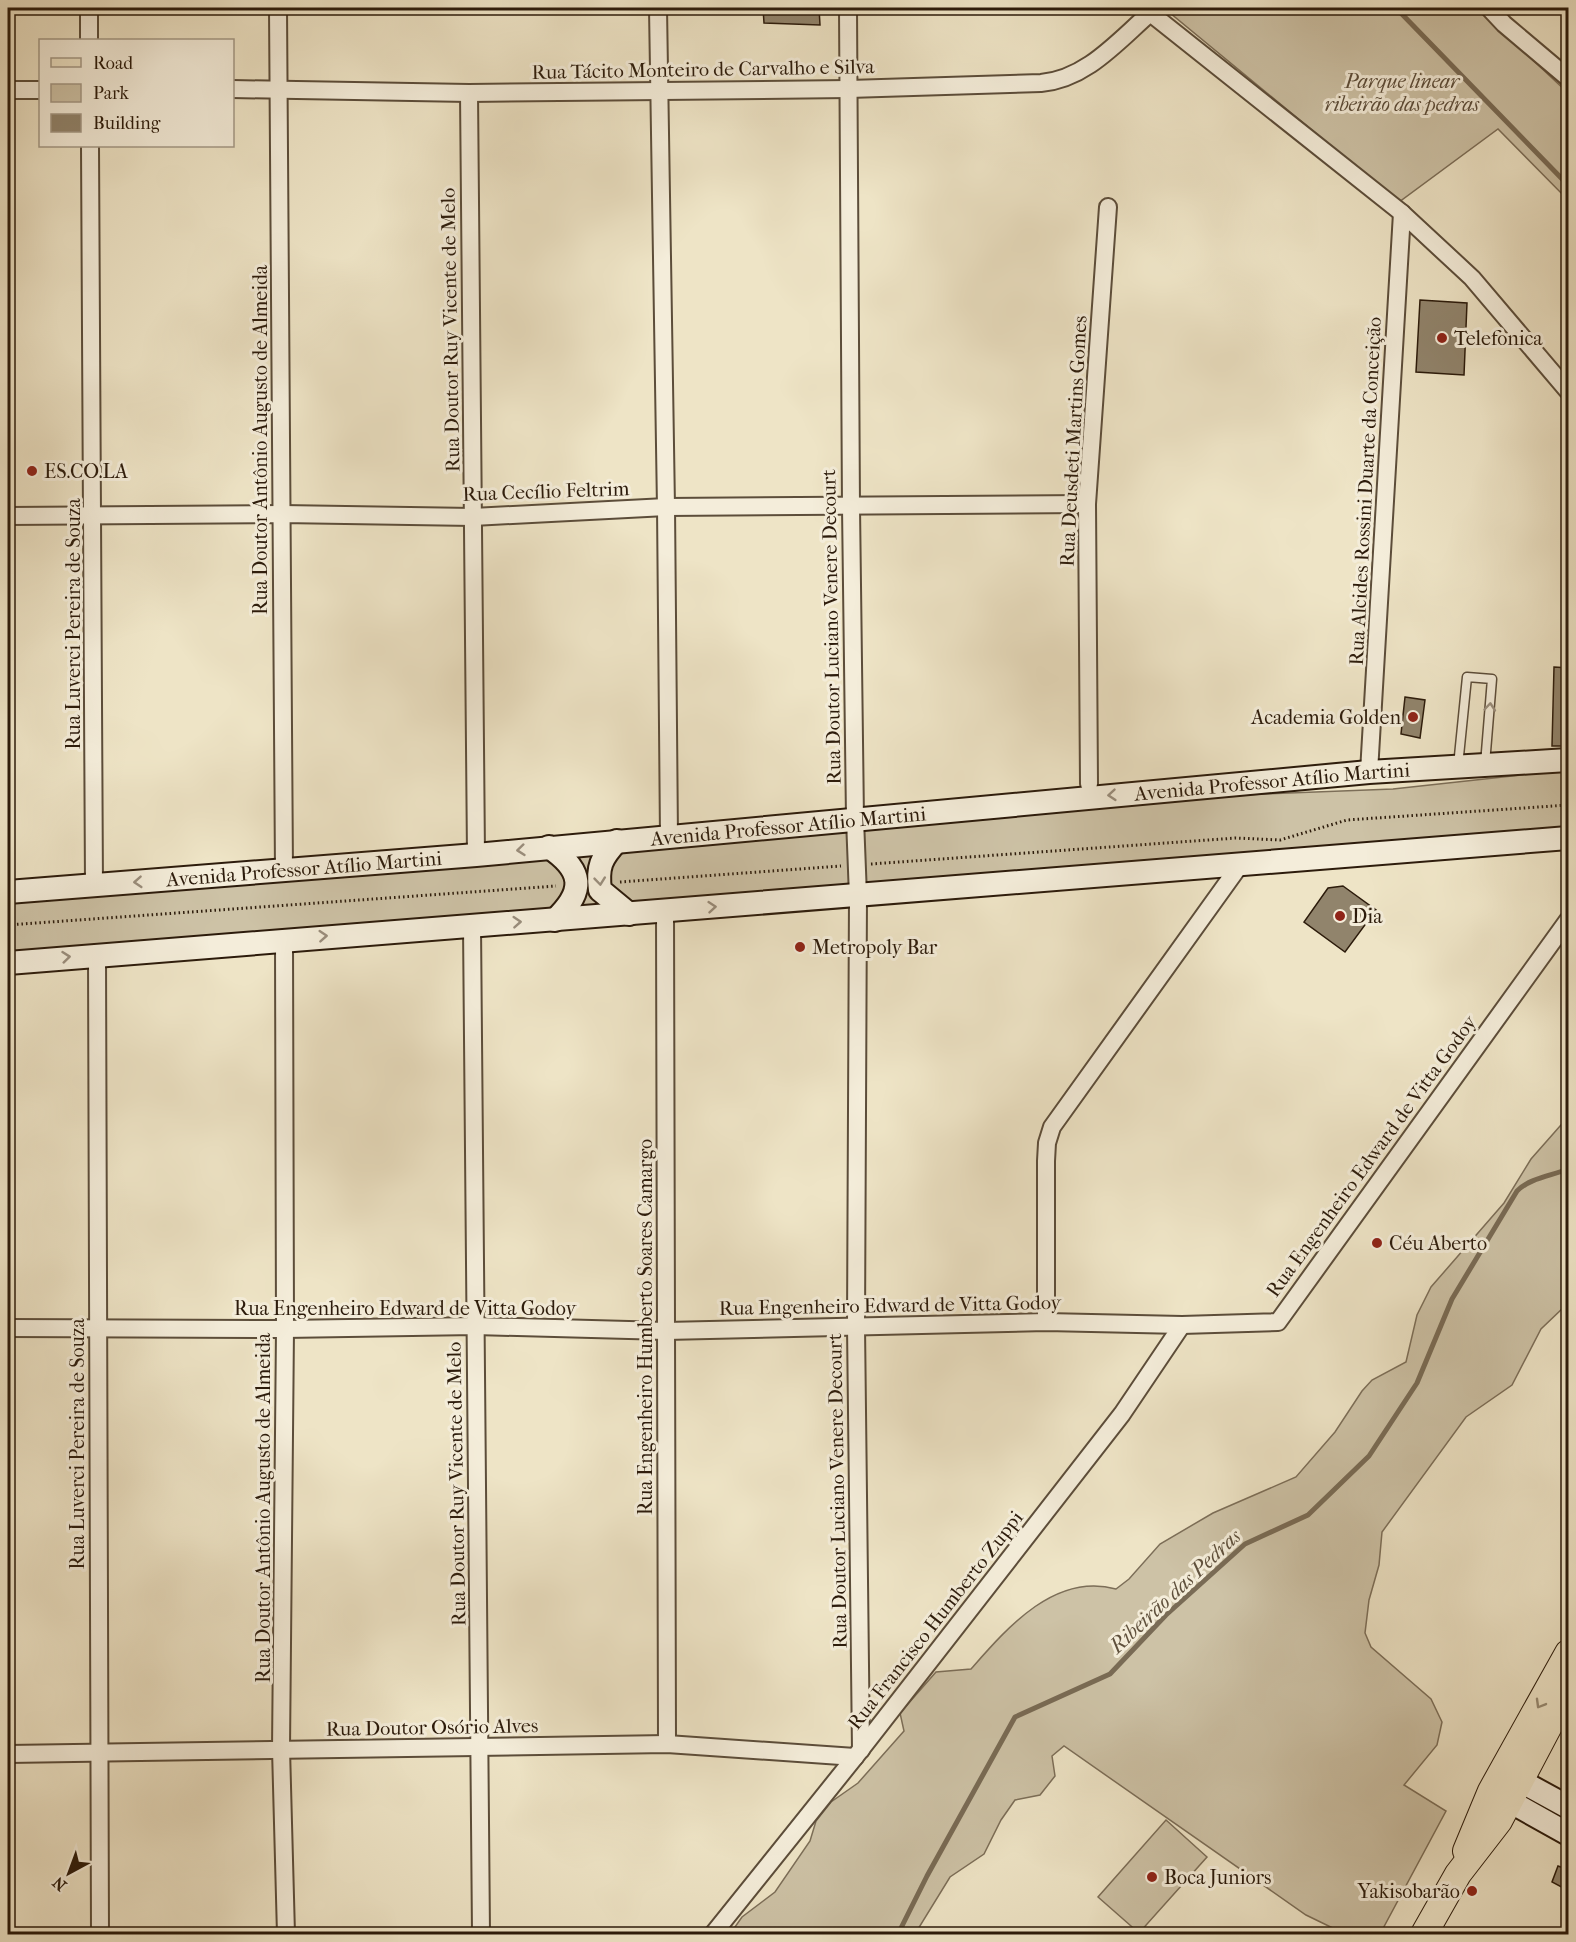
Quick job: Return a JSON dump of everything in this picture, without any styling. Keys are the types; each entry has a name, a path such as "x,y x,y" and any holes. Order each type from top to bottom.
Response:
{"main road":[{"name":"Avenida Professor Atílio Martini","path":"8,892 476,855 1369,772 1569,760"},
{"path":"8,963 97,953 555,920 1569,838"},
{"path":"617,841 603,856 600,890 629,914"},
{"path":"549,847 565,858 574,875 577,894 555,920"},
{"path":"1424,1935 1458,1874 1499,1821 1505,1786 1569,1653"},
{"path":"1505,1786 1569,1690"},
{"path":"1505,1786 1569,1807"},
{"path":"1505,1786 1569,1834"}],"street":[{"path":"89,8 89,39"},
{"name":"Rua Doutor Antônio Augusto de Almeida","path":"278,8 284,871"},
{"path":"658,8 669,837"},
{"name":"Rua Doutor Luciano Venere Decourt","path":"848,8 851,507 858,896 856,1326 858,1754"},
{"path":"1489,8 1504,24 1569,78"},
{"path":"1147,10 1402,213 1472,278 1569,392"},
{"name":"Rua Tácito Monteiro de Carvalho e Silva","path":"234,89 469,93 659,89 849,89 1055,82 1087,68 1147,10"},
{"path":"8,90 39,90"},
{"name":"Rua Doutor Ruy Vicente de Melo","path":"469,93 476,855"},
{"name":"Rua Luverci Pereira de Souza","path":"90,147 94,886"},
{"name":"Rua Deusdeti Martins Gomes","path":"1089,784 1087,504 1108,207"},
{"name":"Rua Alcides Rossini Duarte da Conceição","path":"1369,772 1402,213"},
{"name":"Rua Cecílio Feltrim","path":"8,516 282,514 473,517 666,507 1087,504"},
{"path":"1046,1322 1046,1161 1047,1143 1052,1127 1240,865"},
{"name":"Rua Engenheiro Humberto Soares Camargo","path":"665,911 667,1744"},
{"name":"Rua Engenheiro Edward de Vitta Godoy","path":"8,1328 285,1329 475,1326 666,1331 1046,1322 1182,1325 1278,1322 1569,920"},
{"name":"Rua Doutor Ruy Vicente de Melo","path":"472,926 481,1935"},
{"name":"Rua Doutor Antônio Augusto de Almeida","path":"284,939 285,1329 281,1749 286,1935"},
{"name":"Rua Luverci Pereira de Souza","path":"97,953 100,1935"},
{"name":"Rua Francisco Humberto Zuppi","path":"713,1935 858,1754 1122,1414 1182,1325"},
{"name":"Rua Doutor Osório Alves","path":"8,1754 667,1744 858,1754"}],"lane":[{"path":"1458,766 1467,677 1492,679 1485,765"}],"path":[{"path":"599,883 1236,838 1280,840 1347,820 1569,805"},
{"path":"8,925 576,885"}],"green space":[{"name":"Parque linear ribeirão das pedras","path":"1164,8 1481,8 1568,93 1568,200 1498,129 1399,202"},
{"path":"1568,770 1568,836 8,960 8,900 1239,795 1393,789"},
{"path":"1568,1117 1568,1300 1565,1306 1541,1329 1512,1385 1466,1417 1382,1532 1379,1565 1369,1600 1365,1633 1371,1647 1431,1699 1442,1722 1437,1745 1404,1785 1446,1811 1380,1934 1345,1934 1306,1915 1064,1746 1052,1756 1055,1776 1040,1795 1015,1800 1001,1820 984,1854 950,1877 915,1934 730,1934 742,1917 775,1892 810,1841 816,1821 831,1802 858,1783 904,1731 900,1713 936,1672 971,1669 1000,1637 1034,1607 1053,1596 1073,1589 1094,1586 1116,1589 1129,1579 1160,1544 1213,1513 1296,1477 1335,1432 1372,1380 1406,1362 1417,1315 1431,1287 1504,1203 1531,1159"},
{"name":"Boca Juniors","path":"1166,1820 1207,1857 1139,1933 1098,1897"}],"building":[{"path":"763,8 819,8 820,25 764,23"},
{"name":"Telefonica","path":"1420,300 1467,303 1464,375 1416,372"},
{"path":"1554,667 1569,668 1569,746 1552,746"},
{"name":"Academia Golden","path":"1405,697 1425,700 1420,738 1401,734"},
{"name":"Dia","path":"1343,886 1376,910 1345,952 1304,922 1328,888"},
{"path":"1558,1866 1569,1870 1569,1891 1552,1882"}],"waterway":[{"path":"1396,8 1568,185"},
{"name":"Ribeirão das Pedras","path":"898,1934 927,1876 1015,1717 1110,1674 1166,1615 1245,1544 1308,1515 1369,1456 1417,1383 1452,1299 1517,1191 1534,1180 1568,1169"}],"place":[{"name":"Telefonica","path":"1442,338"},
{"name":"ES.CO.LA","path":"32,471"},
{"name":"Academia Golden","path":"1413,717"},
{"name":"Dia","path":"1340,916"},
{"name":"Metropoly Bar","path":"800,947"},
{"name":"Céu Aberto","path":"1377,1243"},
{"name":"Boca Juniors","path":"1152,1877"},
{"name":"Yakisobarão","path":"1472,1891"}]}
